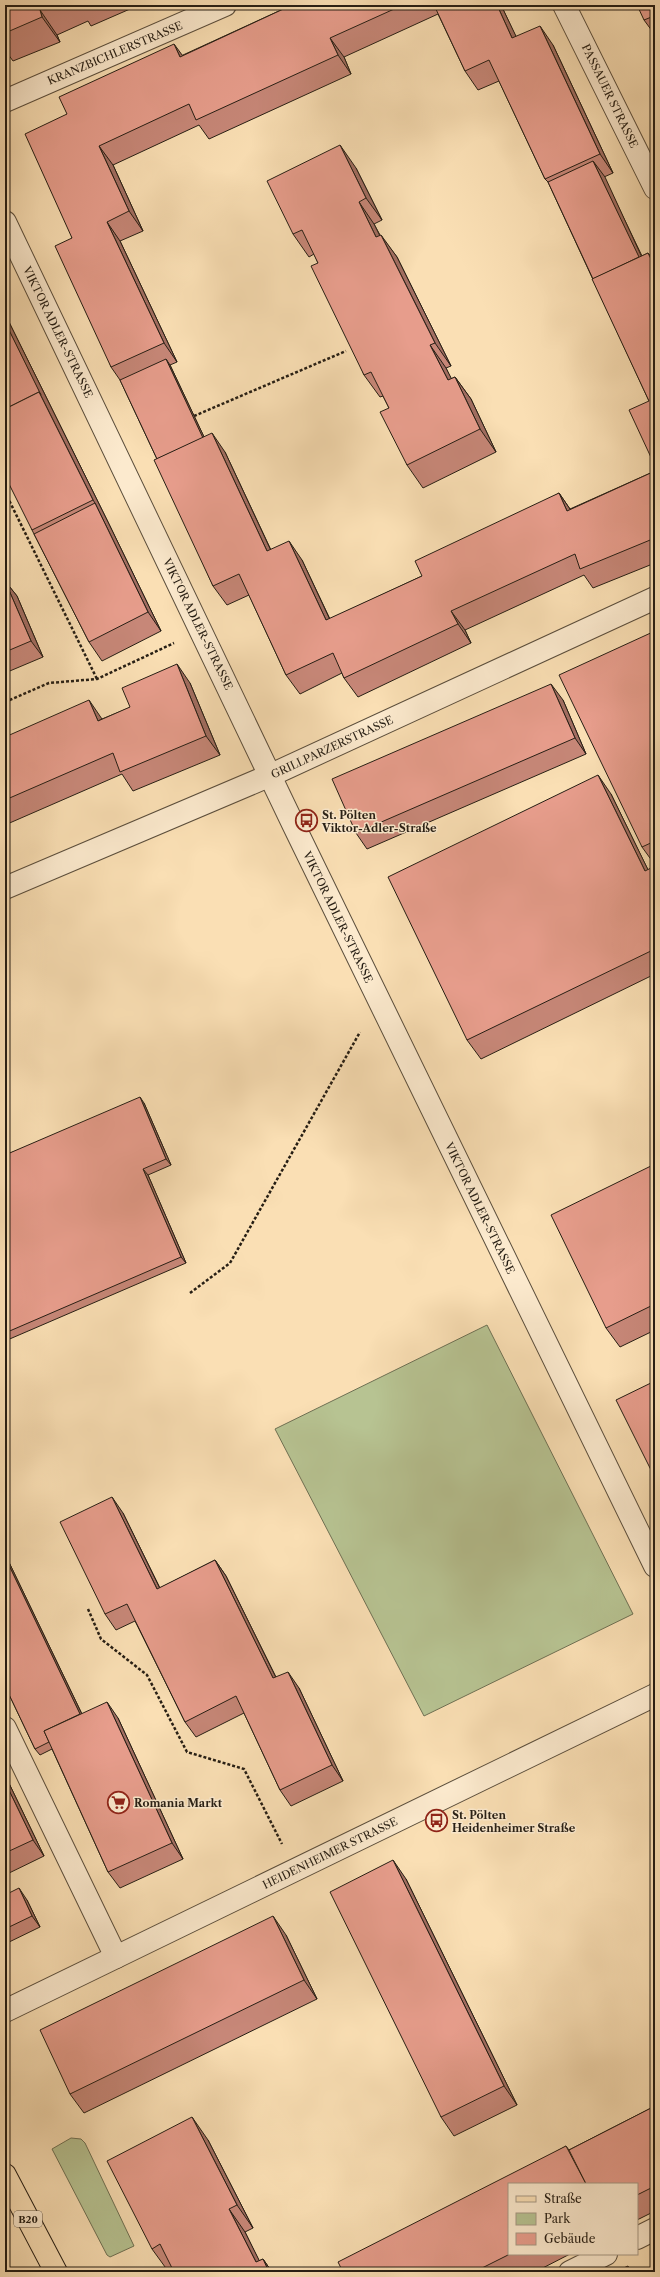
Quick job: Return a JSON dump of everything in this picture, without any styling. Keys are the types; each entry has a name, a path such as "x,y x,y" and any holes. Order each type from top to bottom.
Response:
{"main road":[{"name":"B20","path":"5,2175 56,2272"}],"street":[{"name":"KRANZBICHLERSTRASSE","path":"5,101 225,5"},
{"name":"PASSAUER STRASSE","path":"564,5 655,188"},
{"name":"VIKTOR ADLER-STRASSE","path":"5,222 378,1000 655,1566"},
{"name":"GRILLPARZERSTRASSE","path":"5,888 271,775 655,598"},
{"name":"HEIDENHEIMER STRASSE","path":"5,2011 655,1695"},
{"path":"5,1728 116,1957"},
{"path":"638,2238 655,2229"},
{"path":"570,2272 604,2255"}],"path":[{"path":"194,416 346,351"},
{"path":"5,492 97,679"},
{"path":"5,702 49,683 97,679 201,630"},
{"path":"190,1293 230,1263 378,1000"},
{"path":"88,1609 101,1639 148,1675 187,1752 244,1769 295,1870"}],"green space":[{"path":"487,1325 633,1614 424,1716 275,1429"},
{"path":"71,2138 81,2139 85,2143 134,2246 110,2257 107,2255 52,2149"}],"building":[{"path":"5,5 52,5 40,10 42,17 5,33"},
{"path":"292,5 403,5 330,38 338,55 196,120 189,104 99,146 129,211 107,222 164,343 111,367 55,246 72,238 25,134 67,114 59,97 174,44 180,57"},
{"path":"434,5 497,5 512,38 540,26 600,154 545,179 489,60 465,71"},
{"path":"637,5 655,5 655,18 654,16 644,20"},
{"path":"340,145 366,198 359,202 376,237 381,235 435,343 430,345 448,380 455,377 480,429 407,465 380,412 389,408 371,372 364,375 311,266 318,263 302,230 293,234 267,181"},
{"path":"593,161 639,257 593,279 548,182"},
{"path":"648,253 655,267 655,466 629,410 649,401 592,279"},
{"path":"5,322 41,395 39,392 5,409"},
{"path":"166,359 203,438 157,459 120,380"},
{"path":"39,392 93,500 32,530 5,476 5,409"},
{"path":"212,433 267,551 289,541 326,620 422,576 415,561 559,493 567,511 655,471 655,538 580,569 575,554 451,611 458,624 344,678 333,653 286,675 239,574 213,586 154,460"},
{"path":"95,503 148,612 89,642 34,534"},
{"path":"5,581 31,641 5,652"},
{"path":"655,631 655,841 642,847 559,675"},
{"path":"177,664 206,736 120,772 113,753 5,800 5,737 89,700 98,721 130,707 122,688"},
{"path":"551,684 575,738 356,833 332,779"},
{"path":"598,775 645,871 655,866 655,949 467,1040 388,877"},
{"path":"140,1097 166,1159 143,1169 181,1257 5,1333 5,1155"},
{"path":"655,1164 655,1304 606,1328 551,1215"},
{"path":"655,1381 655,1478 616,1400"},
{"path":"112,1497 157,1589 215,1560 273,1678 288,1672 332,1765 280,1790 236,1696 185,1722 127,1604 105,1614 60,1522"},
{"path":"5,1557 80,1714 44,1731 49,1742 35,1749 5,1686"},
{"name":"Romania Markt","path":"107,1702 172,1843 108,1872 44,1731"},
{"path":"5,1782 33,1840 5,1853"},
{"path":"393,1860 504,2086 441,2117 330,1892"},
{"path":"19,1888 32,1916 5,1929 5,1895"},
{"path":"273,1916 304,1980 70,2094 40,2030"},
{"path":"655,2106 655,2186 638,2194 638,2183 586,2183 569,2150"},
{"path":"192,2117 237,2205 229,2209 256,2262 263,2259 269,2272 174,2272 160,2244 152,2249 107,2161"},
{"path":"566,2146 585,2183 508,2183 508,2255 474,2272 343,2272 338,2262"},
{"path":"628,2266 631,2272 615,2272"}],"place":[{"name":"St. Pölten Viktor-Adler-Straße","path":"307,821"},
{"name":"Romania Markt","path":"119,1803"},
{"name":"St. Pölten Heidenheimer Straße","path":"436,1821"}]}
